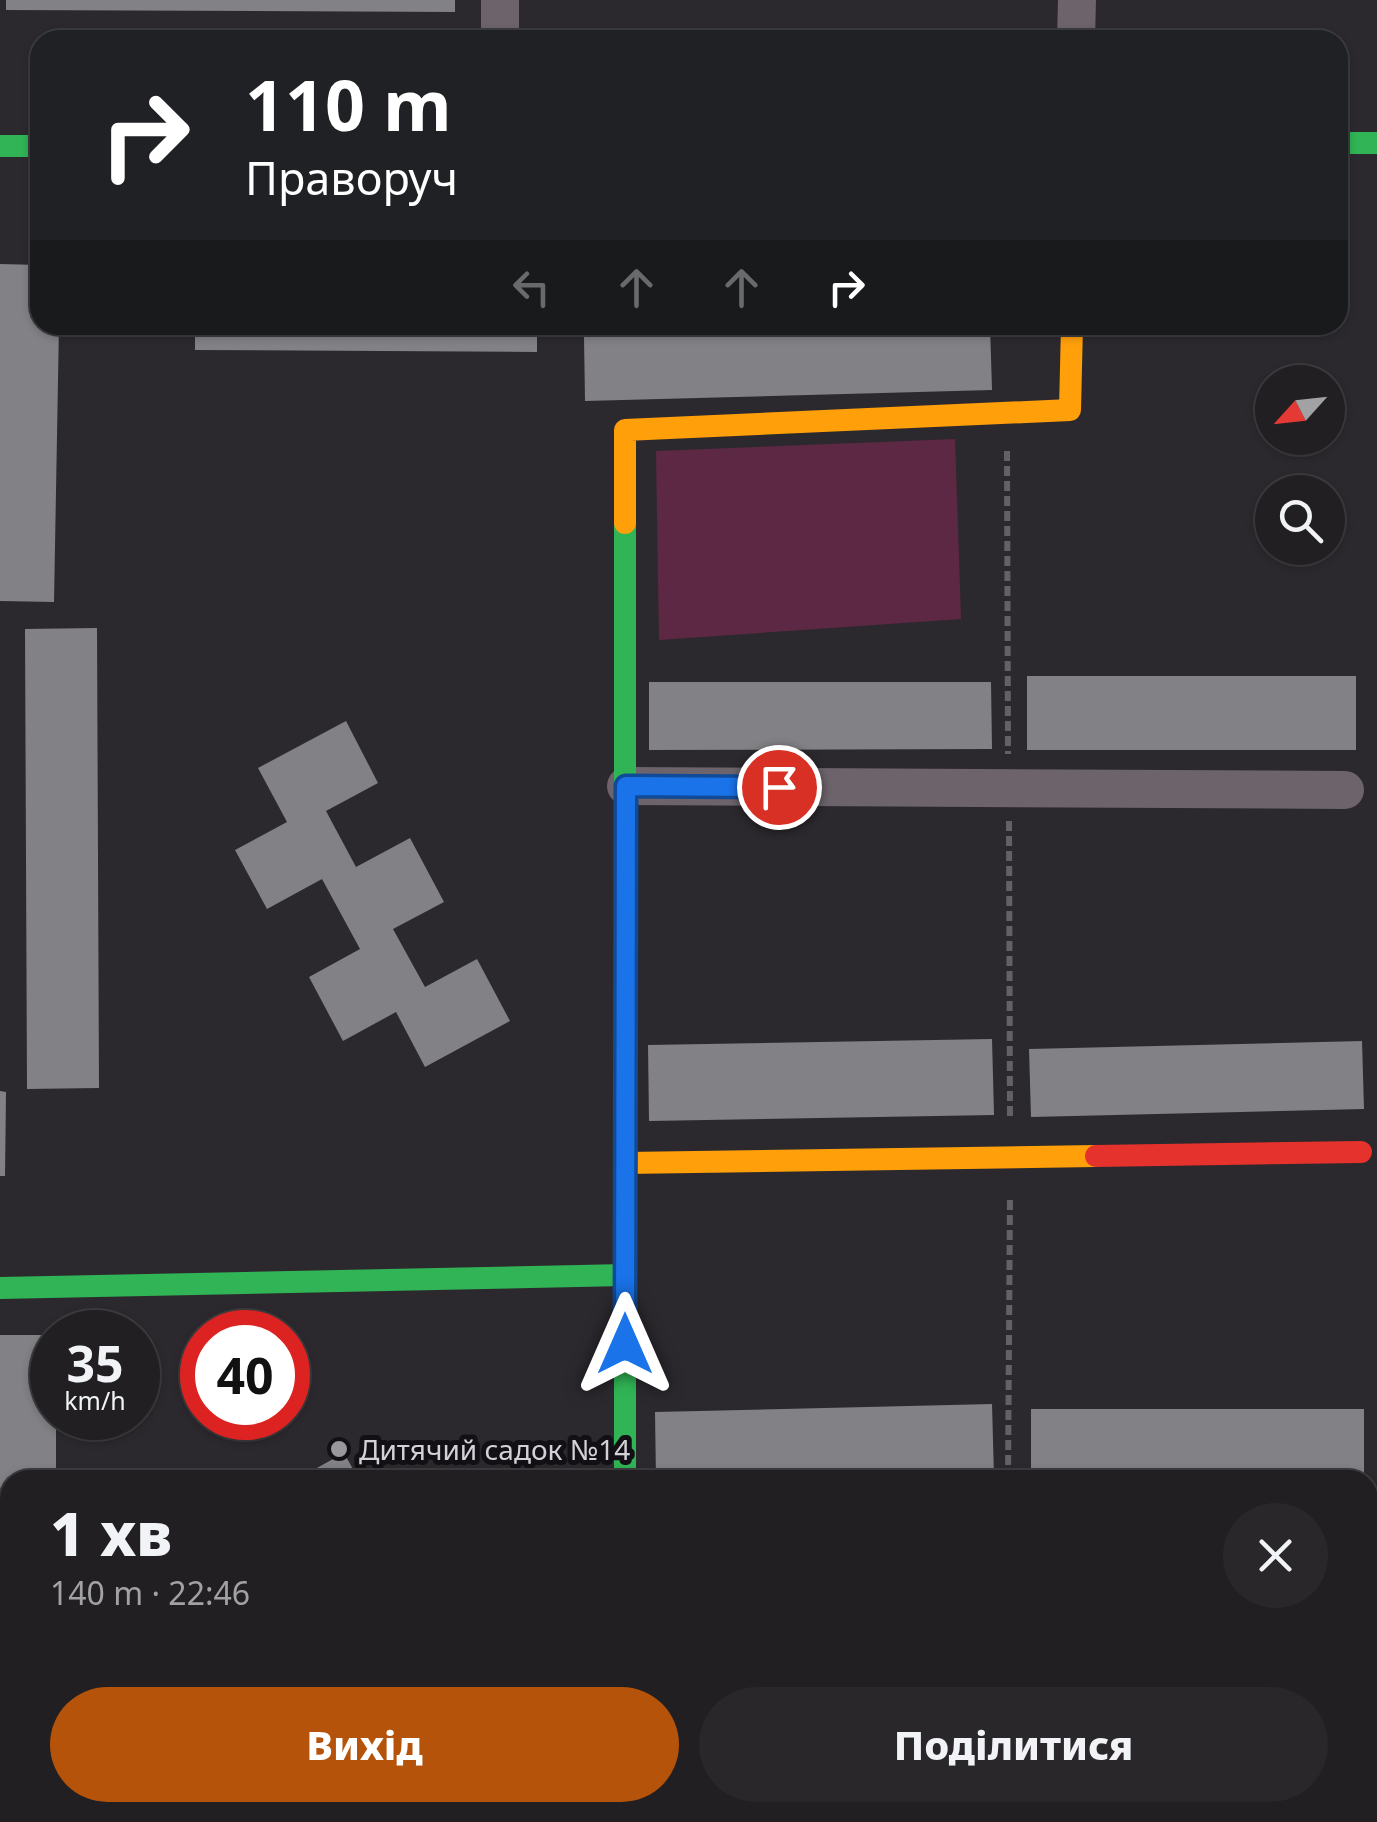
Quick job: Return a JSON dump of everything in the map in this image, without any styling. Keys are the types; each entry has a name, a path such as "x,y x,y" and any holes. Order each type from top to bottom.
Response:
{"street":[{"path":"500,0 500,30"},
{"path":"1076,0 1076,30"},
{"path":"1348,143 1377,143"},
{"path":"0,146 30,146"},
{"path":"625,1470 626,430 1070,410 1072,335"},
{"path":"626,786 1346,790"},
{"path":"626,1163 1361,1152"},
{"path":"0,1288 626,1275"}],"path":[{"path":"1007,413 1008,1470"}],"shaded area":[{"path":"955,439 961,619 659,640 656,451"}],"building":[{"path":"6,0 455,0 455,12 6,10"},
{"path":"0,264 30,265 30,335 59,335 54,602 0,601"},
{"path":"195,335 537,335 537,352 195,350"},
{"path":"990,335 992,390 585,401 584,336"},
{"path":"97,628 99,1088 27,1089 25,629"},
{"path":"1027,676 1356,676 1356,750 1027,750"},
{"path":"649,682 991,682 992,749 649,750"},
{"path":"346,721 378,783 326,811 356,867 410,838 444,902 393,929 425,987 477,959 510,1021 425,1067 396,1012 343,1041 309,977 360,949 322,879 267,909 235,850 287,822 258,768"},
{"path":"992,1039 994,1115 649,1121 648,1045"},
{"path":"1362,1041 1364,1109 1031,1117 1029,1049"},
{"path":"0,1091 6,1092 5,1176 0,1176"},
{"path":"0,1335 30,1335 30,1440 56,1440 56,1470 0,1470"},
{"path":"992,1404 994,1470 656,1470 655,1412"},
{"path":"1031,1409 1364,1409 1364,1470 1031,1470"},
{"path":"344,1453 353,1470 313,1470"}],"traffic: fast":[{"path":"1348,143 1377,143"},
{"path":"0,146 30,146"},
{"path":"625,523 625,1275"},
{"path":"0,1288 625,1275 625,1470"}],"traffic: slow":[{"path":"625,523 625,430 1070,410 1072,335"},
{"path":"625,1163 1096,1156"}],"traffic: jam":[{"path":"1096,1156 1361,1152"}],"place":[{"name":"Дитячий садок №14","path":"339,1449"}],"route":[{"path":"625,1344 626,786 779,787"}]}
